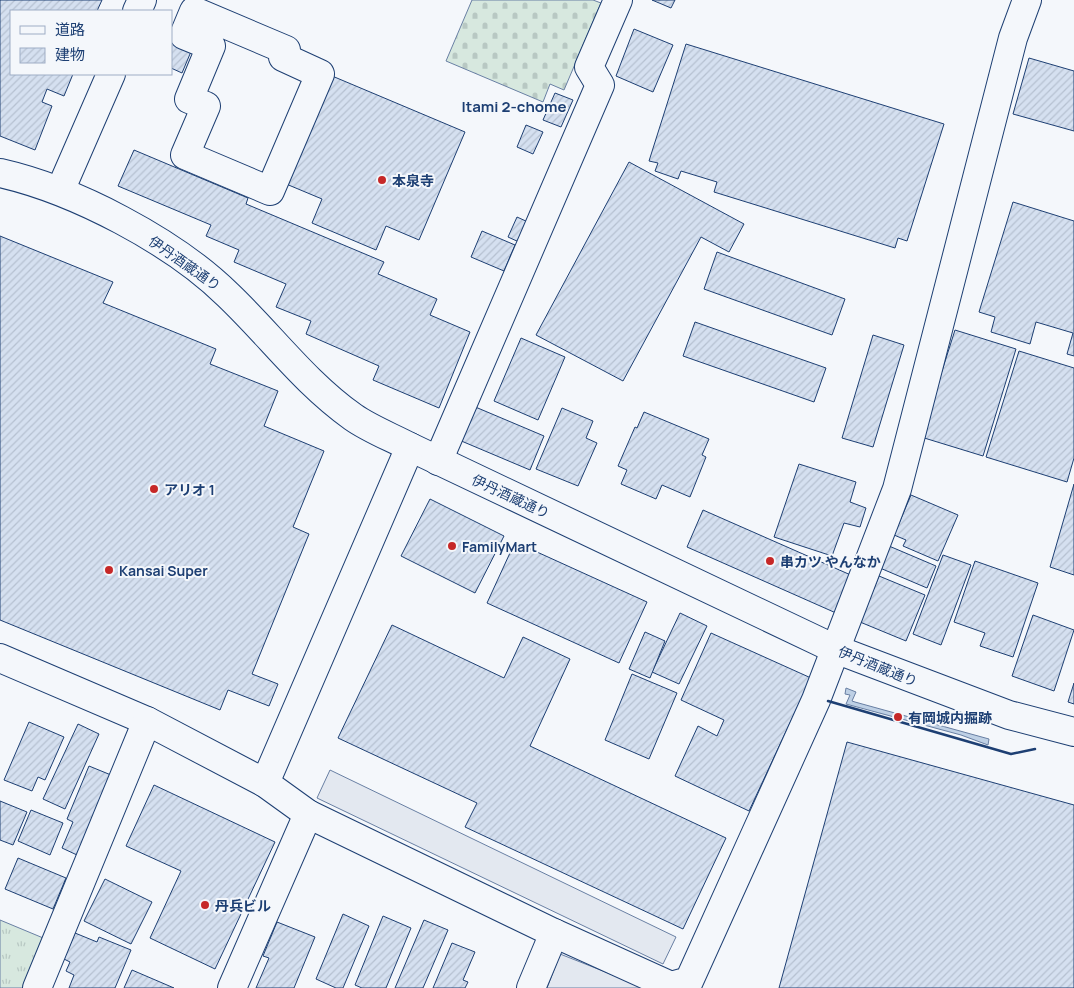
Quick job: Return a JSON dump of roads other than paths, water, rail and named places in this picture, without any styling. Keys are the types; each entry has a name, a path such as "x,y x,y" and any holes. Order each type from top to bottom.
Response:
{"street":[{"path":"438,461 600,86 589,67 618,0"},
{"path":"0,658 147,722 265,783 308,814 554,933 671,986 689,981 816,700 897,489 1013,38 1027,0"},
{"path":"194,11 286,50 283,57 320,74 270,192 185,155 206,106 189,99 211,46 184,35 194,11"},
{"path":"60,191 111,75"},
{"name":"伊丹酒蔵通り","path":"0,173 60,191 112,215 192,266 227,294 288,360 319,390 354,418 438,461 835,650 1008,715 1074,732"},
{"path":"265,783 410,447"},
{"path":"37,988 147,722"},
{"path":"232,988 308,814"},
{"path":"531,988 554,933"}],"water":[{"name":"有岡城内掘跡","path":"846,688 856,692 852,701 989,739 988,745 961,735 846,704 850,695 845,694"}],"place":[{"name":"本泉寺","path":"382,180"},
{"name":"アリオ 1","path":"154,489"},
{"name":"FamilyMart","path":"452,546"},
{"name":"串カツ やんなか","path":"770,561"},
{"name":"Kansai Super","path":"109,570"},
{"name":"有岡城内掘跡","path":"898,717"},
{"name":"丹兵ビル","path":"205,905"}],"district":[{"name":"Itami 2-chome","path":"514,106"}]}
